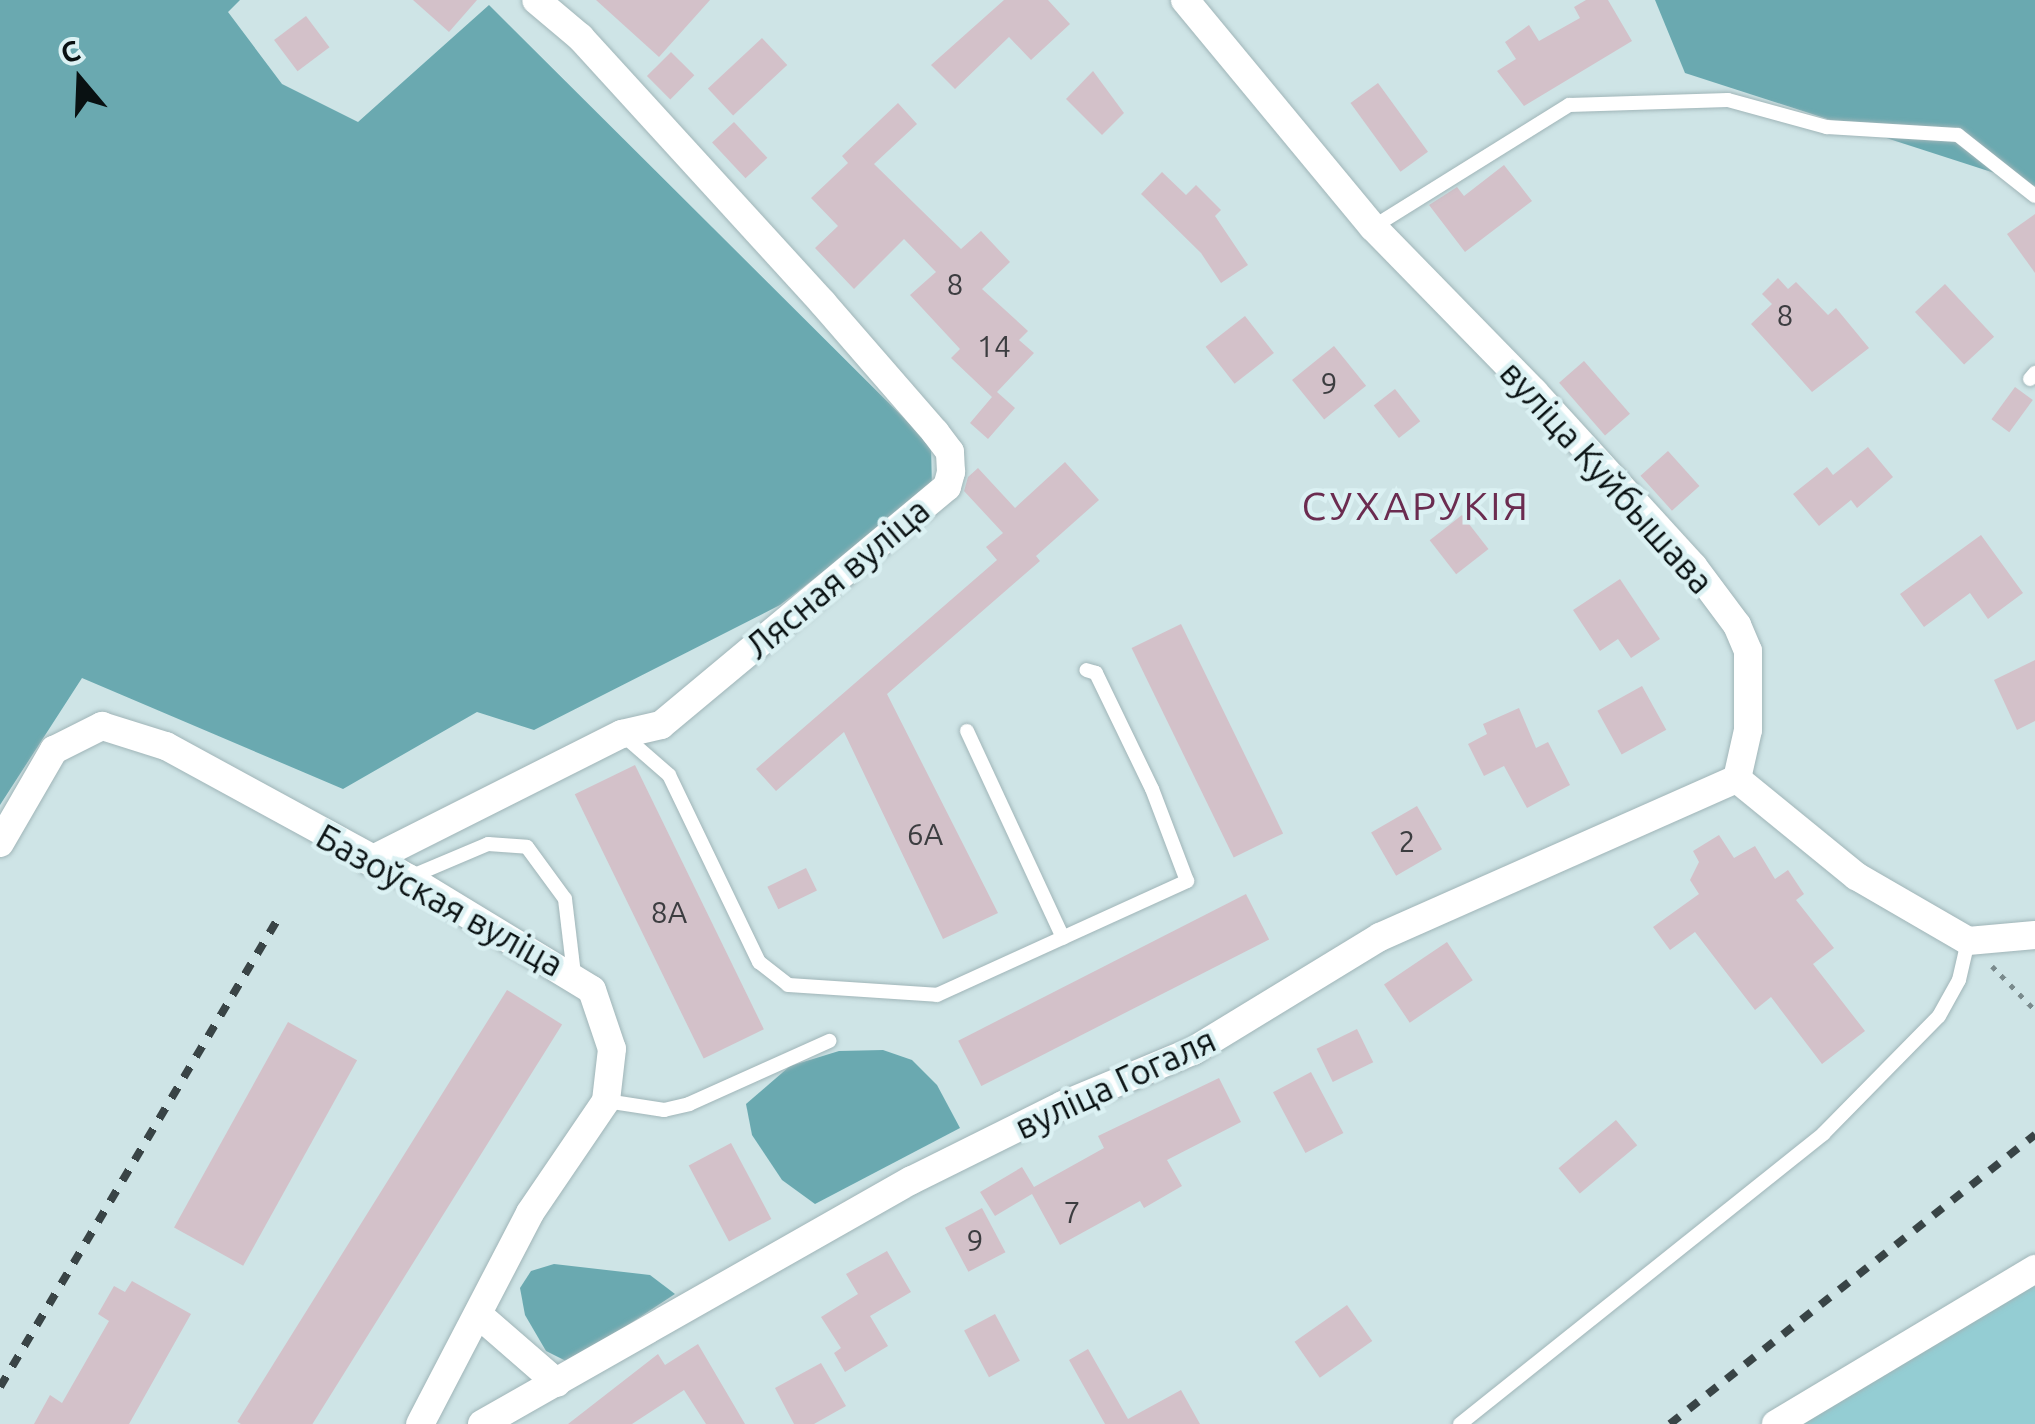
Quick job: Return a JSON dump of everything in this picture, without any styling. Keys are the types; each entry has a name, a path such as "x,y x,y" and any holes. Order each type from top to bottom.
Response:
{"street":[{"name":"Лясная вуліца","path":"369,860 622,734 661,725 947,487 950,452 811,289 580,38 536,0"},
{"name":"вуліца Куйбышава","path":"1186,0 1373,227 1534,392 1693,566 1737,625 1748,671 1748,730 1737,779"},
{"name":"Базоўская вуліца","path":"0,843 54,750 102,726 166,746 408,878 574,975 592,990 607,1024 612,1074 606,1101 530,1213 480,1316"},
{"path":"1737,779 1856,876 1968,940 2035,936"},
{"name":"вуліца Гогаля","path":"482,1424 912,1180 1063,1105 1193,1051 1380,937 1737,779"},
{"path":"1776,1424 2035,1269"},
{"path":"420,1424 480,1316 557,1383"}],"lane":[{"path":"1373,227 1569,105 1728,100 1826,127 1958,135 2035,196"},
{"path":"622,734 669,775 759,962 788,985 937,994 1187,881 1152,789 1096,674 1086,670"},
{"path":"966,731 1063,938"},
{"path":"408,878 488,844 527,847 565,899 574,975"},
{"path":"1460,1424 1823,1134 1900,1061 1939,1016 1959,980 1968,940"},
{"path":"606,1101 676,1107 829,1041"}],"path":[{"path":"1968,940 2035,1010"}],"shaded area":[{"path":"0,0 240,0 228,12 282,84 358,122 489,5 931,445 932,488 780,605 534,730 477,712 343,789 82,678 0,805"},
{"path":"1655,0 2035,0 2035,186 1685,73"},
{"path":"883,1050 912,1060 937,1085 960,1128 815,1204 782,1180 752,1135 746,1104 790,1066 839,1051"},
{"path":"554,1264 650,1275 675,1294 570,1363 546,1351 525,1315 520,1288 531,1271"},
{"path":"2035,1284 2035,1424 1801,1424"}],"building":[{"path":"413,0 477,0 449,32"},
{"path":"596,0 710,0 659,57"},
{"path":"1004,0 1048,0 1070,24 1031,60 1009,37 955,89 931,65"},
{"path":"1586,0 1608,0 1632,41 1524,106 1497,71 1516,59 1505,42 1529,25 1539,41 1580,18 1574,7"},
{"path":"306,16 329,47 298,71 274,40"},
{"path":"762,38 787,65 733,116 708,88"},
{"path":"671,52 694,75 670,99 647,76"},
{"path":"1093,71 1124,113 1102,135 1066,99"},
{"path":"1378,83 1428,152 1400,172 1350,103"},
{"path":"898,103 917,124 874,164 961,249 981,231 1010,262 982,289 1028,331 1019,340 1034,353 997,392 1015,408 988,439 970,423 992,397 951,358 960,349 910,295 936,272 904,239 854,289 815,248 838,226 811,198 848,163 842,156"},
{"path":"734,122 767,158 745,178 712,142"},
{"path":"1504,165 1532,201 1465,252 1429,205 1457,187 1464,196"},
{"path":"1162,172 1186,195 1196,185 1221,210 1215,216 1248,265 1221,283 1201,253 1141,194"},
{"path":"2035,214 2035,273 2007,234"},
{"path":"1778,278 1788,289 1796,282 1828,315 1836,308 1869,348 1812,392 1751,324 1772,304 1762,294"},
{"path":"1945,284 1994,337 1964,365 1915,312"},
{"path":"1245,316 1274,353 1235,384 1206,347"},
{"path":"1334,346 1366,386 1324,420 1292,380"},
{"path":"1584,361 1630,414 1605,435 1559,383"},
{"path":"2015,387 2033,400 2009,432 1991,419"},
{"path":"1395,389 1420,421 1399,438 1374,406"},
{"path":"1868,447 1893,477 1857,508 1851,500 1819,526 1793,494 1827,467 1833,475"},
{"path":"1668,451 1699,486 1672,511 1641,476"},
{"path":"1065,462 1099,500 1036,556 1040,561 887,694 998,913 943,939 844,732 776,791 756,769 997,560 986,547 1003,533 964,491 968,477 978,468 1015,508"},
{"path":"1462,515 1488,549 1456,574 1430,540"},
{"path":"1981,535 2023,593 1988,619 1970,593 1924,627 1900,594"},
{"path":"1620,579 1660,639 1631,658 1618,639 1600,651 1573,610"},
{"path":"1181,624 1283,833 1234,858 1132,648"},
{"path":"2035,660 2035,721 2017,730 1994,680"},
{"path":"1642,686 1666,730 1622,754 1597,711"},
{"path":"1519,708 1536,748 1548,742 1570,785 1527,808 1504,766 1484,776 1468,744 1487,734 1483,724"},
{"path":"635,765 764,1029 704,1059 575,794"},
{"path":"1417,806 1442,849 1396,876 1371,833"},
{"path":"1719,835 1734,858 1755,846 1775,879 1788,870 1804,894 1796,900 1834,948 1813,964 1865,1031 1822,1064 1771,997 1755,1010 1695,932 1670,950 1653,927 1699,894 1690,880 1699,862 1693,851"},
{"path":"806,868 817,890 778,909 767,887"},
{"path":"1246,894 1269,939 981,1086 958,1041"},
{"path":"1447,942 1473,980 1410,1023 1384,984"},
{"path":"507,990 562,1024 312,1424 237,1422"},
{"path":"288,1022 357,1060 243,1266 174,1228"},
{"path":"1357,1029 1373,1062 1333,1082 1317,1049"},
{"path":"1311,1072 1343,1133 1305,1153 1273,1092"},
{"path":"1219,1078 1241,1122 1167,1160 1182,1186 1144,1208 1140,1201 1060,1245 1032,1194 995,1216 980,1192 1022,1167 1034,1187 1104,1148 1098,1136"},
{"path":"1616,1120 1637,1145 1580,1193 1559,1168"},
{"path":"731,1143 771,1219 729,1241 689,1166"},
{"path":"982,1208 1005,1252 968,1272 945,1228"},
{"path":"887,1251 911,1292 870,1316 888,1346 845,1372 834,1353 841,1348 821,1317 858,1294 846,1274"},
{"path":"132,1281 191,1314 129,1424 34,1424 50,1395 62,1403 109,1321 98,1314 114,1286 125,1292"},
{"path":"1347,1305 1372,1341 1320,1378 1295,1342"},
{"path":"995,1314 1020,1361 989,1377 964,1330"},
{"path":"698,1344 745,1424 706,1424 684,1390 632,1424 568,1424 658,1354 665,1365"},
{"path":"1088,1349 1128,1419 1181,1390 1200,1424 1105,1424 1069,1360"},
{"path":"821,1363 846,1406 814,1424 794,1424 775,1388"}],"railway":[{"path":"0,1387 279,917"},
{"path":"1670,1424 2035,1135"}],"district":[{"name":"СУХАРУКІЯ","path":"1416,506"}]}
